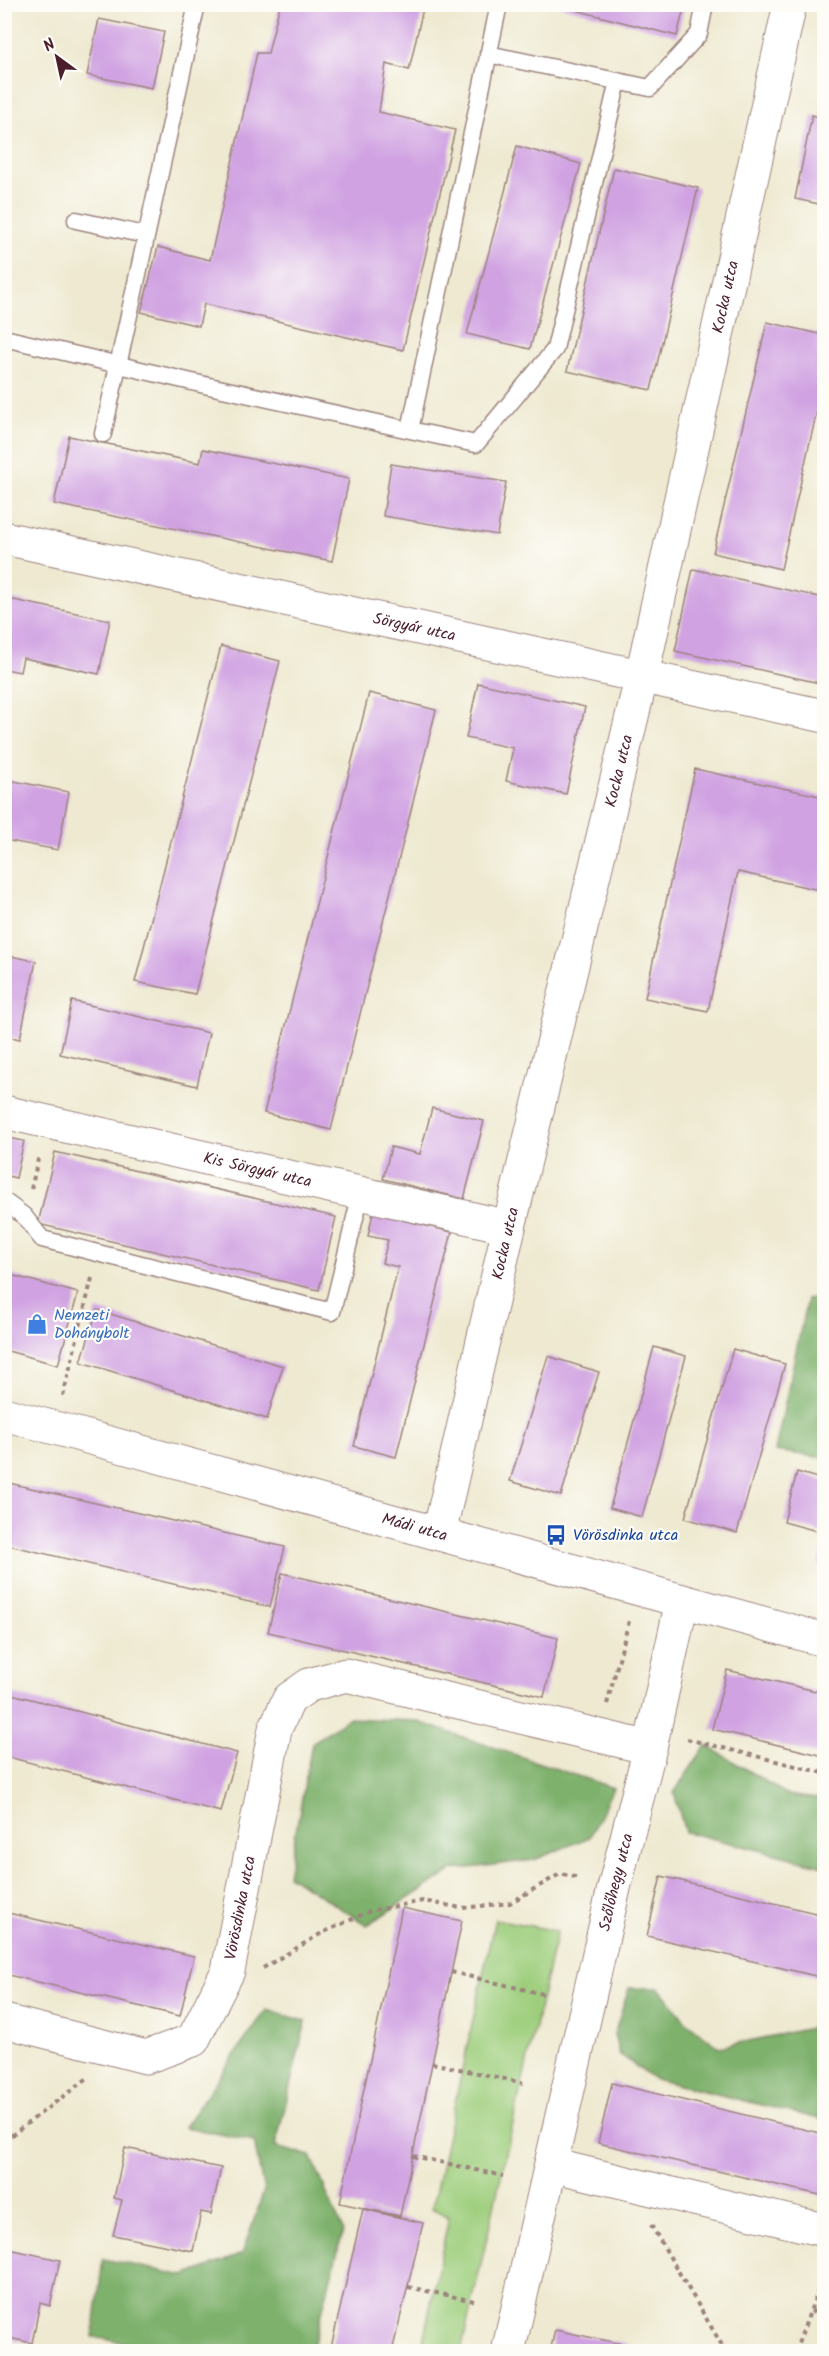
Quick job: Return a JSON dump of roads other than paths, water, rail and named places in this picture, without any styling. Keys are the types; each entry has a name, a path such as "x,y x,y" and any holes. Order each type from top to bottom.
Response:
{"street":[{"name":"Kocka utca","path":"439,1534 509,1227 642,675 790,4"},
{"name":"Sörgyár utca","path":"4,538 825,716"},
{"name":"Kis Sörgyár utca","path":"4,1112 509,1227"},
{"name":"Mádi utca","path":"4,1414 825,1640"},
{"name":"Szőlőhegy utca","path":"508,2352 612,1898 663,1742 681,1601"},
{"name":"Vörösdinka utca","path":"4,2021 146,2057 193,2040 228,1971 276,1729 289,1699 309,1685 346,1675 598,1736 663,1742"},
{"path":"551,2165 825,2230"}],"lane":[{"path":"103,434 197,4"},
{"path":"410,430 499,4"},
{"path":"488,54 650,88 699,34 705,4"},
{"path":"4,338 476,444 555,349 618,81"},
{"path":"76,220 145,234"},
{"path":"4,1201 24,1216 42,1239 332,1312 361,1193"}],"place":[{"name":"Nemzeti Dohánybolt","path":"37,1324"},
{"name":"Vörösdinka utca","path":"556,1535"}]}
